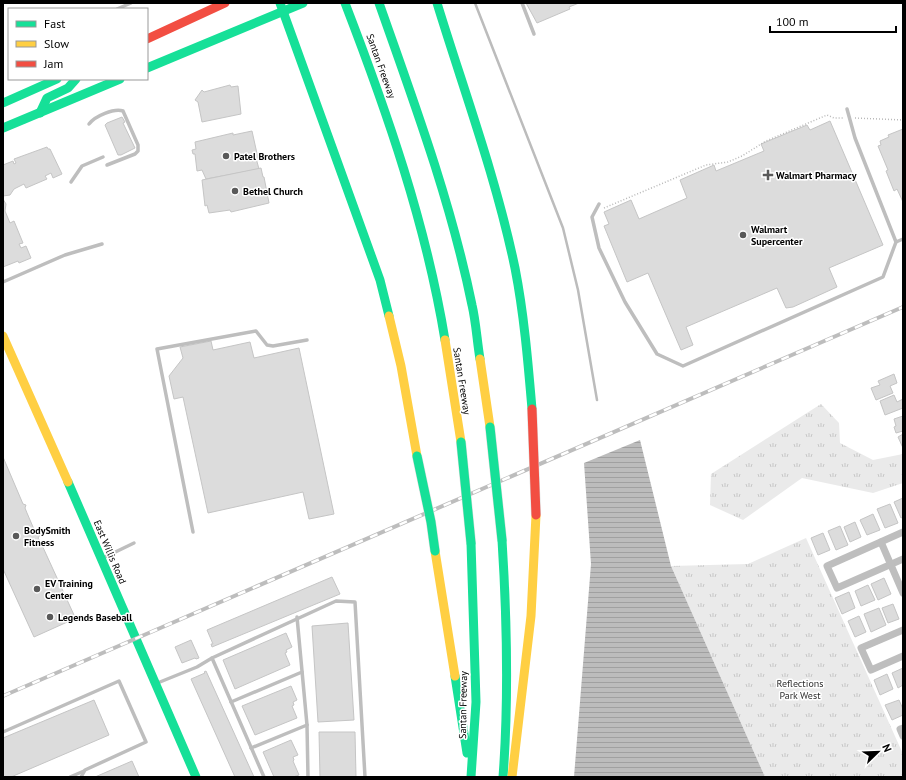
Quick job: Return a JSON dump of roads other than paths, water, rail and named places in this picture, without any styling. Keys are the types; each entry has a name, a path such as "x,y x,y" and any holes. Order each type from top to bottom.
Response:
{"main road":[{"path":"148,39 225,3"},
{"path":"148,68 281,7 303,3"},
{"name":"Santan Freeway","path":"345,3 381,97 427,252 443,330 460,442 471,543 476,702 470,777"},
{"path":"437,3 495,185 511,251 525,334 532,408 536,515 531,616 512,777"},
{"path":"281,7 380,280 401,366 417,456 428,507 460,698 470,777"},
{"name":"Santan Freeway","path":"381,7 418,113 453,230 472,305 490,427 506,590 507,702 503,777"},
{"path":"3,103 55,80"},
{"path":"40,113 47,98 68,88 75,80"},
{"path":"3,128 118,80"},
{"name":"East Willis Road","path":"3,336 102,558 121,607 196,777"}],"street":[{"path":"903,532 827,566 837,588 903,559"},
{"path":"880,542 903,593"},
{"path":"903,630 861,648 871,670 903,656"},
{"path":"903,728 900,729 903,736"}],"lane":[{"path":"119,8 131,3"},
{"path":"522,3 534,34"},
{"path":"599,204 592,218 599,248 625,302 657,354 683,366 884,277 896,242 873,185 847,109"},
{"path":"89,124 93,120 116,110 123,111 138,145 138,150 135,154 107,165"},
{"path":"71,182 82,166 103,157"},
{"path":"896,242 903,239"},
{"path":"3,282 65,255 102,244"},
{"path":"194,532 157,349 256,331 268,344 273,346 307,340"},
{"path":"102,558 134,543"},
{"path":"155,684 197,667 212,658 297,617 336,601 355,602 365,777"},
{"path":"297,617 307,725 308,777"},
{"path":"212,658 264,777"},
{"path":"231,702 302,672"},
{"path":"3,732 119,681 146,742 70,777"},
{"path":"251,748 307,725"},
{"path":"81,777 85,770"}],"waterway":[{"path":"475,3 563,228 578,290 597,400"}],"railway":[{"path":"3,696 903,307"}],"place":[{"name":"Patel Brothers","path":"226,156"},
{"name":"Walmart Pharmacy","path":"768,175"},
{"name":"Bethel Church","path":"235,191"},
{"name":"Walmart Supercenter","path":"743,235"},
{"name":"BodySmith Fitness","path":"16,536"},
{"name":"EV Training Center","path":"37,589"},
{"name":"Legends Baseball","path":"50,617"}],"park label":[{"name":"Reflections Park West","path":"800,688"}]}
